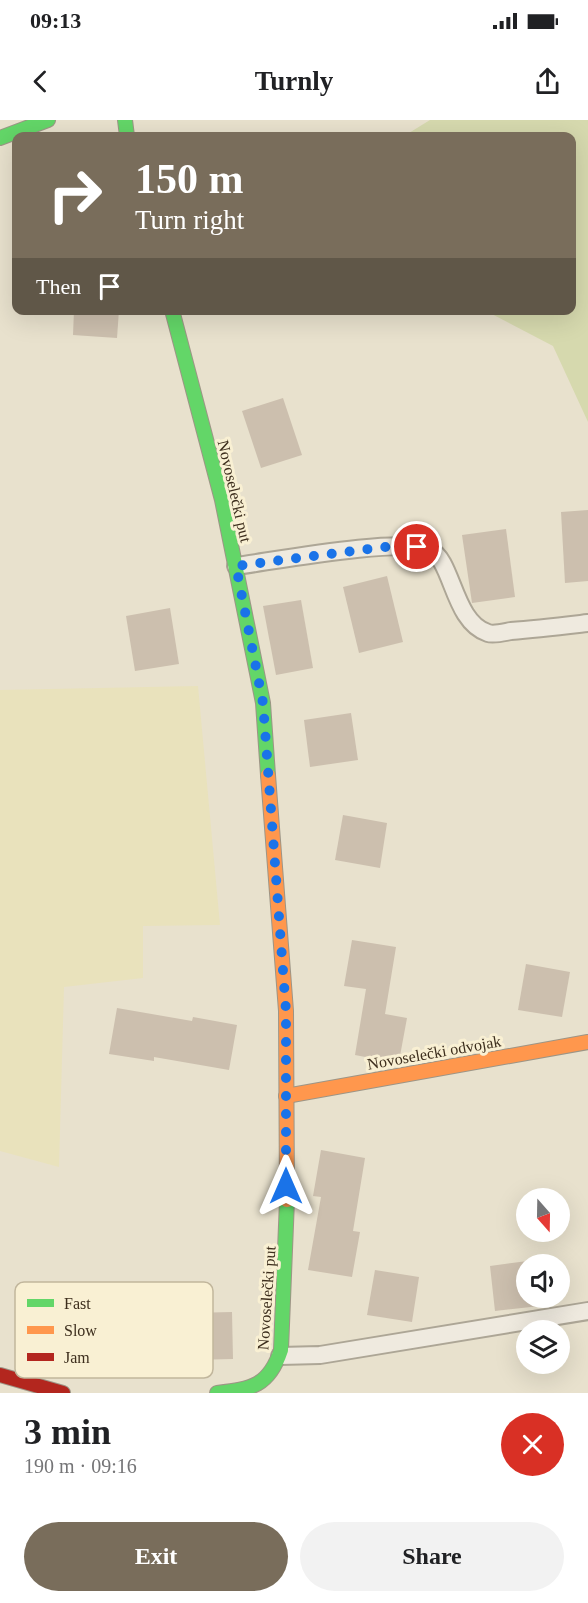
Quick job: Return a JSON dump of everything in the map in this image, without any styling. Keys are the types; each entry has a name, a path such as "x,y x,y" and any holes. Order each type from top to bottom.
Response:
{"street":[{"path":"16,132 48,120"},
{"name":"Novoselečki put","path":"173,315 222,500 263,703 286,1011 287,1232 285,1320 280,1356 277,1368 260,1384 217,1393"},
{"name":"Novoselečki odvojak","path":"286,1095 588,1042"},
{"path":"0,1375 63,1393"}],"lane":[{"path":"236,566 384,547 417,547 433,551 446,570 459,603 470,621 489,634 588,623"},
{"path":"280,1356 320,1355 588,1311"}],"shaded area":[{"path":"198,686 220,925 143,926 143,978 64,987 59,1167 0,1151 0,690"}],"green space":[{"path":"430,120 588,120 588,422 553,346 494,315 576,315 576,132 410,132"}],"building":[{"path":"74,315 119,315 117,338 73,335"},
{"path":"283,398 302,455 261,468 242,411"},
{"path":"588,510 588,581 565,583 561,512"},
{"path":"506,529 515,597 472,603 462,535"},
{"path":"387,576 403,642 359,653 343,587"},
{"path":"301,600 313,668 276,675 263,606"},
{"path":"170,608 179,664 135,671 126,616"},
{"path":"351,713 358,760 310,767 304,720"},
{"path":"343,815 387,823 380,868 335,860"},
{"path":"352,940 396,947 385,1014 407,1018 400,1056 381,1060 355,1055 366,989 344,986"},
{"path":"526,964 570,972 562,1017 518,1010"},
{"path":"117,1008 192,1021 193,1017 237,1025 229,1070 154,1057 154,1061 109,1054"},
{"path":"321,1150 365,1158 353,1231 360,1232 352,1277 308,1270 321,1197 313,1196"},
{"path":"516,1263 516,1308 522,1308 495,1311 490,1266"},
{"path":"375,1270 419,1277 412,1322 367,1315"},
{"path":"213,1312 232,1312 233,1359 213,1359"}],"traffic: fast":[{"path":"16,132 48,120"},
{"path":"125,120 126,132"},
{"path":"0,138 12,134"},
{"path":"173,315 222,500 263,703 268,775"},
{"path":"217,1393 240,1390 258,1384 271,1371 281,1350 287,1200"}],"traffic: slow":[{"path":"268,775 286,1011 287,1200"},
{"path":"286,1096 588,1042"}],"traffic: jam":[{"path":"0,1375 63,1393"}],"route":[{"path":"286,1186 286,1011 263,703 236,566 384,547 417,547"}]}
